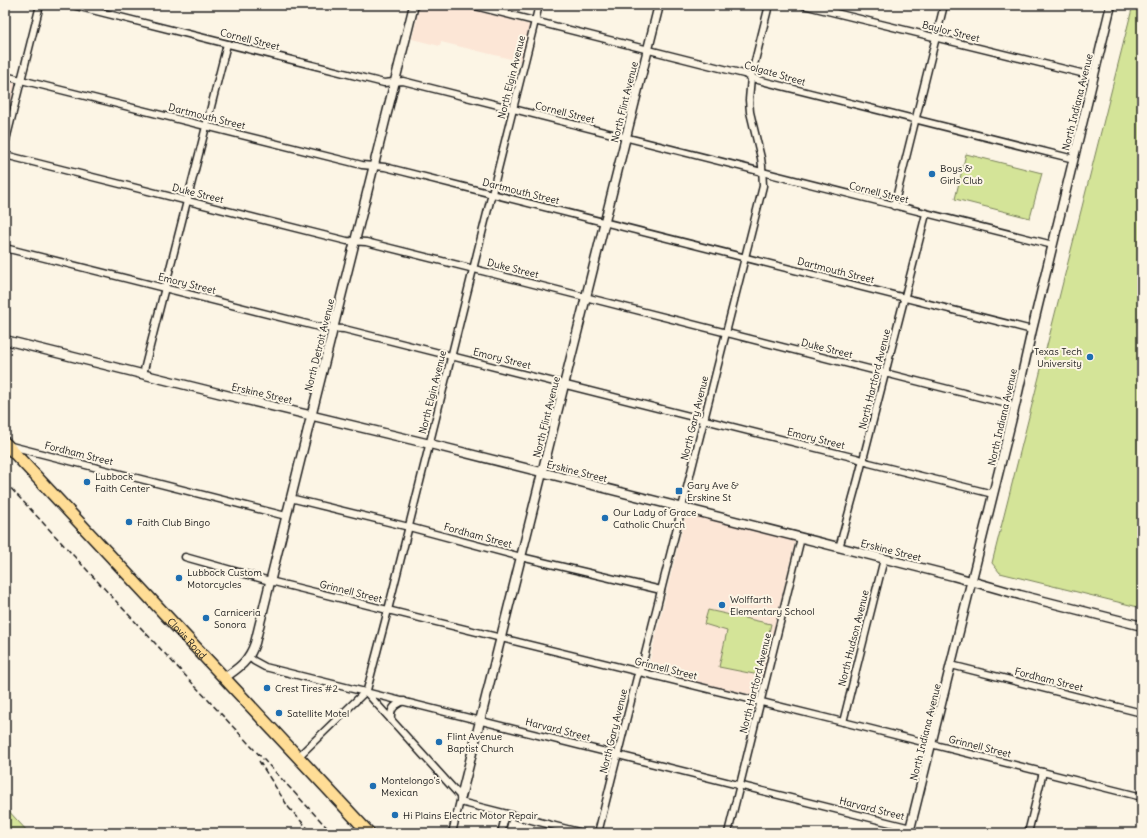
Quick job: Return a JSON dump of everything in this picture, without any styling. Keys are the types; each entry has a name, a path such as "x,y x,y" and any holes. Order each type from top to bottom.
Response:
{"highway":[{"name":"Clovis Road","path":"6,444 369,833"}],"street":[{"path":"5,144 40,5"},
{"name":"Cornell Street","path":"72,5 384,83 403,81 1053,245"},
{"name":"North Detroit Avenue","path":"224,678 243,664 249,657 255,643 414,5"},
{"name":"Colgate Street","path":"471,5 744,74 758,80 1074,159"},
{"name":"North Elgin Avenue","path":"366,692 430,444 539,5"},
{"name":"North Flint Avenue","path":"452,833 659,5"},
{"name":"North Gary Avenue","path":"598,833 617,754 642,666 762,186 763,172 761,158 750,112 749,100 751,77 769,5"},
{"name":"Baylor Street","path":"803,5 1093,76"},
{"path":"894,206 944,5"},
{"name":"North Indiana Avenue","path":"910,830 1015,406 1111,5"},
{"path":"143,374 227,44"},
{"name":"Dartmouth Street","path":"5,76 362,165 385,167 1032,330"},
{"name":"Duke Street","path":"5,155 347,240 366,242 1015,406"},
{"name":"North Hartford Avenue","path":"839,548 886,374 926,214"},
{"name":"Emory Street","path":"5,248 323,328 344,329 993,494"},
{"name":"Erskine Street","path":"5,340 542,472 972,581 1020,595 1142,626"},
{"name":"Fordham Street","path":"6,444 286,516"},
{"name":"Fordham Street","path":"290,498 409,527 522,557 661,590"},
{"name":"North Hartford Avenue","path":"728,833 801,538"},
{"name":"Grinnell Street","path":"185,557 270,581 1142,797"},
{"name":"North Hudson Avenue","path":"843,722 884,559"},
{"name":"Harvard Street","path":"249,657 265,667 739,784 910,830"},
{"name":"Fordham Street","path":"951,665 1142,713"},
{"path":"298,757 366,692 460,799 506,814 583,833"},
{"path":"391,720 391,713 394,706 404,701"},
{"path":"1028,833 1043,772"},
{"path":"501,833 506,814"}],"shaded area":[{"path":"420,5 455,5 531,25 523,62 441,42 440,46 412,39"},
{"path":"5,80 16,83 5,126"},
{"name":"Wolffarth Elementary School","path":"689,514 794,540 795,542 757,696 652,671 648,668 685,517"}],"green space":[{"name":"Texas Tech University","path":"1133,5 1142,5 1142,608 1000,573 992,563"},
{"path":"966,154 1042,173 1030,218 955,199"},
{"path":"708,610 771,624 759,675 719,667 727,631 704,624"},
{"path":"5,807 29,833 5,833"}],"railway":[{"path":"5,482 332,833"},
{"path":"259,761 289,808 312,833"}],"place":[{"name":"Boys & Girls Club","path":"932,174"},
{"name":"Texas Tech University","path":"1090,357"},
{"name":"Lubbock Faith Center","path":"87,482"},
{"name":"Gary Ave & Erskine St","path":"679,491"},
{"name":"Our Lady of Grace Catholic Church","path":"605,518"},
{"name":"Faith Club Bingo","path":"129,522"},
{"name":"Lubbock Custom Motorcycles","path":"179,578"},
{"name":"Wolffarth Elementary School","path":"722,605"},
{"name":"Carniceria Sonora","path":"206,618"},
{"name":"Crest Tires #2","path":"267,688"},
{"name":"Satellite Motel","path":"279,713"},
{"name":"Flint Avenue Baptist Church","path":"439,742"},
{"name":"Montelongo's Mexican","path":"373,786"},
{"name":"Hi Plains Electric Motor Repair","path":"395,815"}]}
